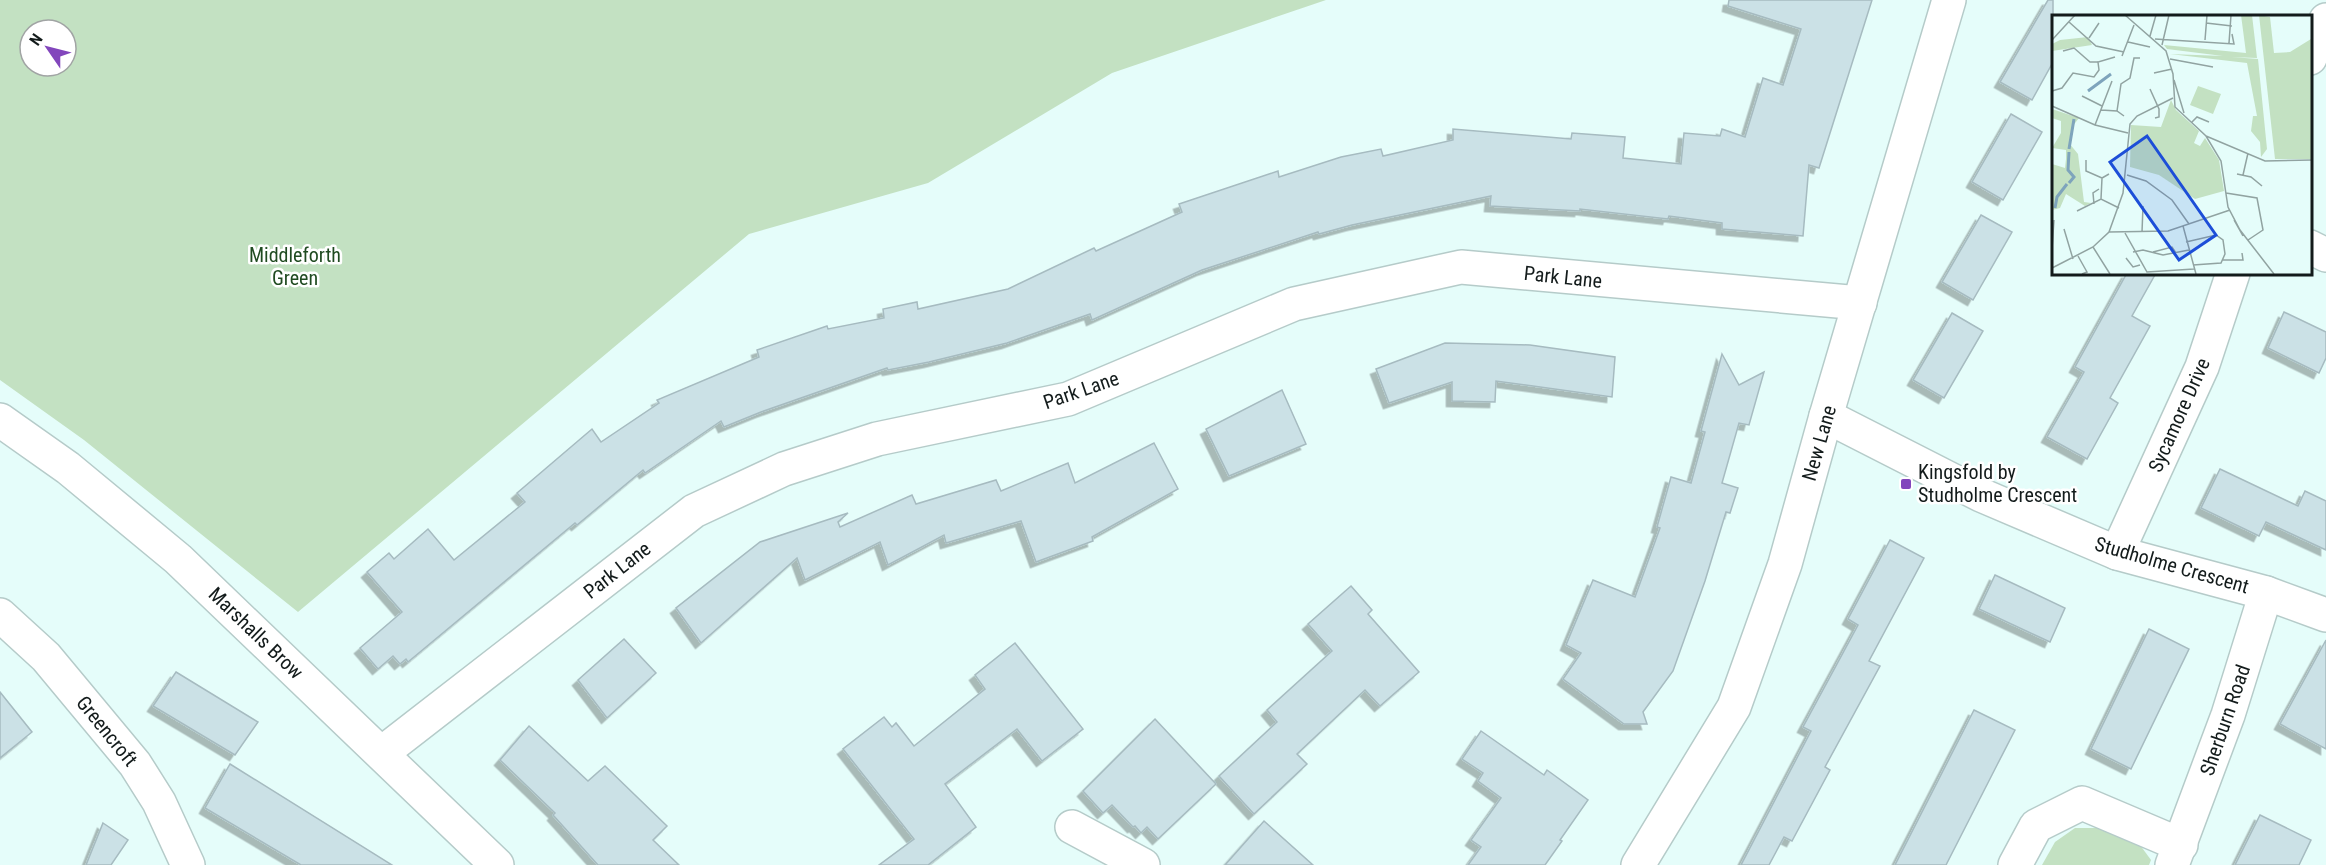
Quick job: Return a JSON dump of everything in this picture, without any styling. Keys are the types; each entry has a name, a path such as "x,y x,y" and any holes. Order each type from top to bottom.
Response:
{"street":[{"name":"New Lane","path":"1638,865 1734,707 1785,564 1826,416 1949,0"},
{"path":"2311,56 2326,20"},
{"path":"2311,248 2326,255"},
{"name":"Park Lane","path":"382,753 694,511 784,469 877,439 1068,399 1294,304 1461,267 1860,303"},
{"name":"Sycamore Drive","path":"2117,553 2202,367 2233,274"},
{"name":"Studholme Crescent","path":"1826,416 1981,495 2117,553 2266,593 2326,615"},
{"name":"Marshalls Brow","path":"0,420 68,468 178,559 497,865"},
{"name":"Sherburn Road","path":"2015,865 2036,826 2082,803 2176,855 2228,715 2266,593"},
{"name":"Greencroft","path":"0,615 46,657 135,764 159,802 188,865"},
{"path":"1072,827 1143,865"}],"green space":[{"name":"Middleforth Green","path":"0,0 1326,0 1112,73 928,183 749,234 298,612 84,440 0,380"},
{"path":"2075,828 2100,828 2140,845 2151,860 2149,865 2042,865 2055,842"}],"building":[{"path":"1729,0 1872,0 1819,168 1809,165 1803,236 1722,229 1722,223 1669,216 1668,219 1580,209 1580,211 1490,206 1491,196 1319,234 1318,232 1202,270 1092,320 1090,314 1007,343 929,362 888,370 887,368 724,427 721,421 645,473 643,470 577,525 575,523 408,662 406,659 400,664 393,656 378,669 360,648 402,612 367,572 389,553 394,559 428,529 454,560 525,502 517,493 592,429 601,442 659,403 657,400 759,357 757,350 827,326 828,329 884,318 883,309 917,302 918,309 1008,289 1094,248 1096,251 1182,212 1179,204 1278,171 1279,177 1341,157 1381,149 1383,156 1453,140 1453,129 1571,139 1572,133 1625,137 1623,158 1681,164 1684,133 1720,136 1722,129 1745,137 1763,78 1783,85 1801,29 1728,6"},
{"path":"2048,0 2053,0 2052,64 2032,100 2000,82"},
{"path":"2011,114 2042,132 2003,200 1972,182"},
{"path":"1981,215 2012,232 1973,300 1942,282"},
{"path":"2126,274 2155,274 2132,316 2150,326 2110,398 2118,403 2087,459 2047,437 2084,372 2075,367"},
{"path":"2284,312 2326,332 2326,358 2319,373 2268,348"},
{"path":"1952,313 1983,331 1944,398 1913,380"},
{"path":"1445,343 1530,345 1615,357 1612,397 1496,381 1495,402 1452,401 1452,382 1389,403 1376,369"},
{"path":"1722,354 1739,385 1764,372 1749,425 1739,423 1722,483 1738,488 1730,513 1726,512 1705,581 1673,671 1643,712 1647,724 1624,724 1563,679 1581,653 1566,645 1593,580 1635,597 1660,528 1657,527 1671,477 1691,483 1705,432 1701,431"},
{"path":"1282,390 1306,444 1229,476 1206,429"},
{"path":"1154,443 1178,489 1092,537 1093,541 1036,562 1021,521 946,543 944,535 888,565 880,542 805,580 797,558 701,643 676,608 760,542 848,513 838,522 840,527 912,495 916,504 996,480 1001,491 1068,463 1075,483"},
{"path":"2220,469 2298,506 2305,491 2326,501 2326,550 2266,522 2259,536 2201,508"},
{"path":"1890,540 1924,558 1869,661 1880,666 1825,767 1830,770 1792,841 1784,837 1769,865 1741,865 1811,731 1803,727 1858,625 1848,619"},
{"path":"1995,575 2065,608 2050,642 1979,609"},
{"path":"1351,586 1372,610 1368,614 1419,672 1380,706 1365,690 1297,754 1307,764 1254,814 1219,776 1277,722 1267,710 1332,651 1308,624"},
{"path":"2149,629 2189,649 2131,769 2091,749"},
{"path":"624,639 656,673 607,718 578,680"},
{"path":"2326,640 2326,749 2280,724"},
{"path":"1015,643 1083,729 1042,761 1017,729 945,784 976,827 928,865 879,865 914,839 843,749 884,717 892,727 896,723 914,746 985,689 975,675"},
{"path":"176,672 258,722 235,755 153,706"},
{"path":"0,692 32,732 0,758"},
{"path":"1974,710 2015,730 1946,865 1895,865"},
{"path":"1155,719 1216,784 1158,839 1147,827 1141,833 1112,805 1103,813 1083,791"},
{"path":"529,726 588,781 605,766 667,826 653,840 679,865 598,865 553,815 555,813 500,760"},
{"path":"1481,731 1544,775 1547,770 1588,800 1545,865 1468,865 1481,847 1471,840 1501,798 1478,781 1483,773 1462,759"},
{"path":"230,764 392,865 301,865 205,808"},
{"path":"2260,815 2311,840 2299,865 2235,865"},
{"path":"1264,821 1313,865 1225,865"},
{"path":"103,823 128,840 111,865 86,865"}],"place":[{"name":"Kingsfold by Studholme Crescent","path":"1906,484"}]}
